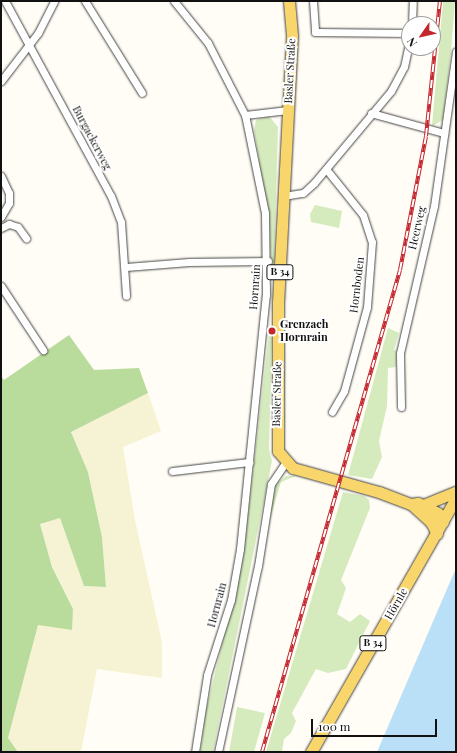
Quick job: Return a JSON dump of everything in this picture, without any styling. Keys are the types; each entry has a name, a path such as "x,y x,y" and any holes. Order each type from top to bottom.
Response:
{"main road":[{"name":"Basler Straße","path":"285,463 278,451 276,439 283,196 292,36 289,1"},
{"path":"285,463 293,468 379,492 411,504 423,505 438,513 443,522"},
{"path":"423,505 456,492"},
{"name":"B 34","path":"437,534 456,498"},
{"path":"411,504 432,522 437,534"},
{"name":"Hörnle","path":"311,752 437,534"}],"street":[{"name":"Burgackerweg","path":"5,1 111,196 121,222 126,267 126,296"},
{"path":"1,80 38,33 54,1"},
{"path":"85,1 142,93"},
{"name":"Hornrain","path":"174,1 208,43 245,115 265,213 268,261 249,462 231,600 207,675 195,752"},
{"path":"313,1 315,32 401,33"},
{"path":"412,16 413,1"},
{"name":"Heerweg","path":"401,407 400,353 434,206 456,52"},
{"path":"283,196 303,193 326,169 391,90 404,67 406,56"},
{"path":"245,115 288,110"},
{"path":"371,113 444,133"},
{"name":"Hornboden","path":"326,169 363,215 372,242 367,307 344,391 332,412"},
{"path":"1,176 9,193 9,203 1,217"},
{"path":"1,228 14,225 23,231 26,238"},
{"path":"126,267 189,262 268,261"},
{"path":"1,286 43,350"},
{"path":"172,471 249,462"},
{"path":"218,752 258,566 271,484 285,463"}],"shaded area":[{"path":"148,393 161,431 123,447 135,520 162,642 162,678 97,669 81,752 18,752 8,738 38,624 71,630 73,609 52,567 40,524 60,517 84,586 106,587 102,537 88,472 71,432"}],"green space":[{"path":"443,1 455,1 443,120 432,126 438,56 441,56"},
{"path":"269,116 278,127 274,266 271,266 269,221 254,130 256,120"},
{"path":"315,205 342,211 339,228 311,222 310,214"},
{"path":"388,328 399,333 394,350 397,351 396,367 388,368 387,406 379,441 382,457 372,479 348,475"},
{"path":"269,333 272,334 269,449 272,461 213,752 200,752 206,710 243,558"},
{"path":"69,335 94,370 139,368 148,393 71,432 88,472 102,537 106,587 84,586 60,518 40,524 52,567 73,609 72,630 38,625 8,738 18,752 1,752 1,376 4,380"},
{"path":"286,336 284,427 285,448 281,438"},
{"path":"286,476 296,476 281,482 268,526 275,485"},
{"path":"343,492 364,496 369,500 370,508 341,580 346,588 337,614 350,622 360,614 370,621 346,669 328,673 316,669 292,713 296,721 291,733 284,739 282,752 266,752"},
{"path":"237,707 265,713 254,752 229,752"}],"water":[{"path":"456,569 456,752 377,752 453,575"}],"railway":[{"path":"262,752 400,270 426,136 440,1"}],"place":[{"name":"Grenzach Hornrain","path":"272,331"}]}
